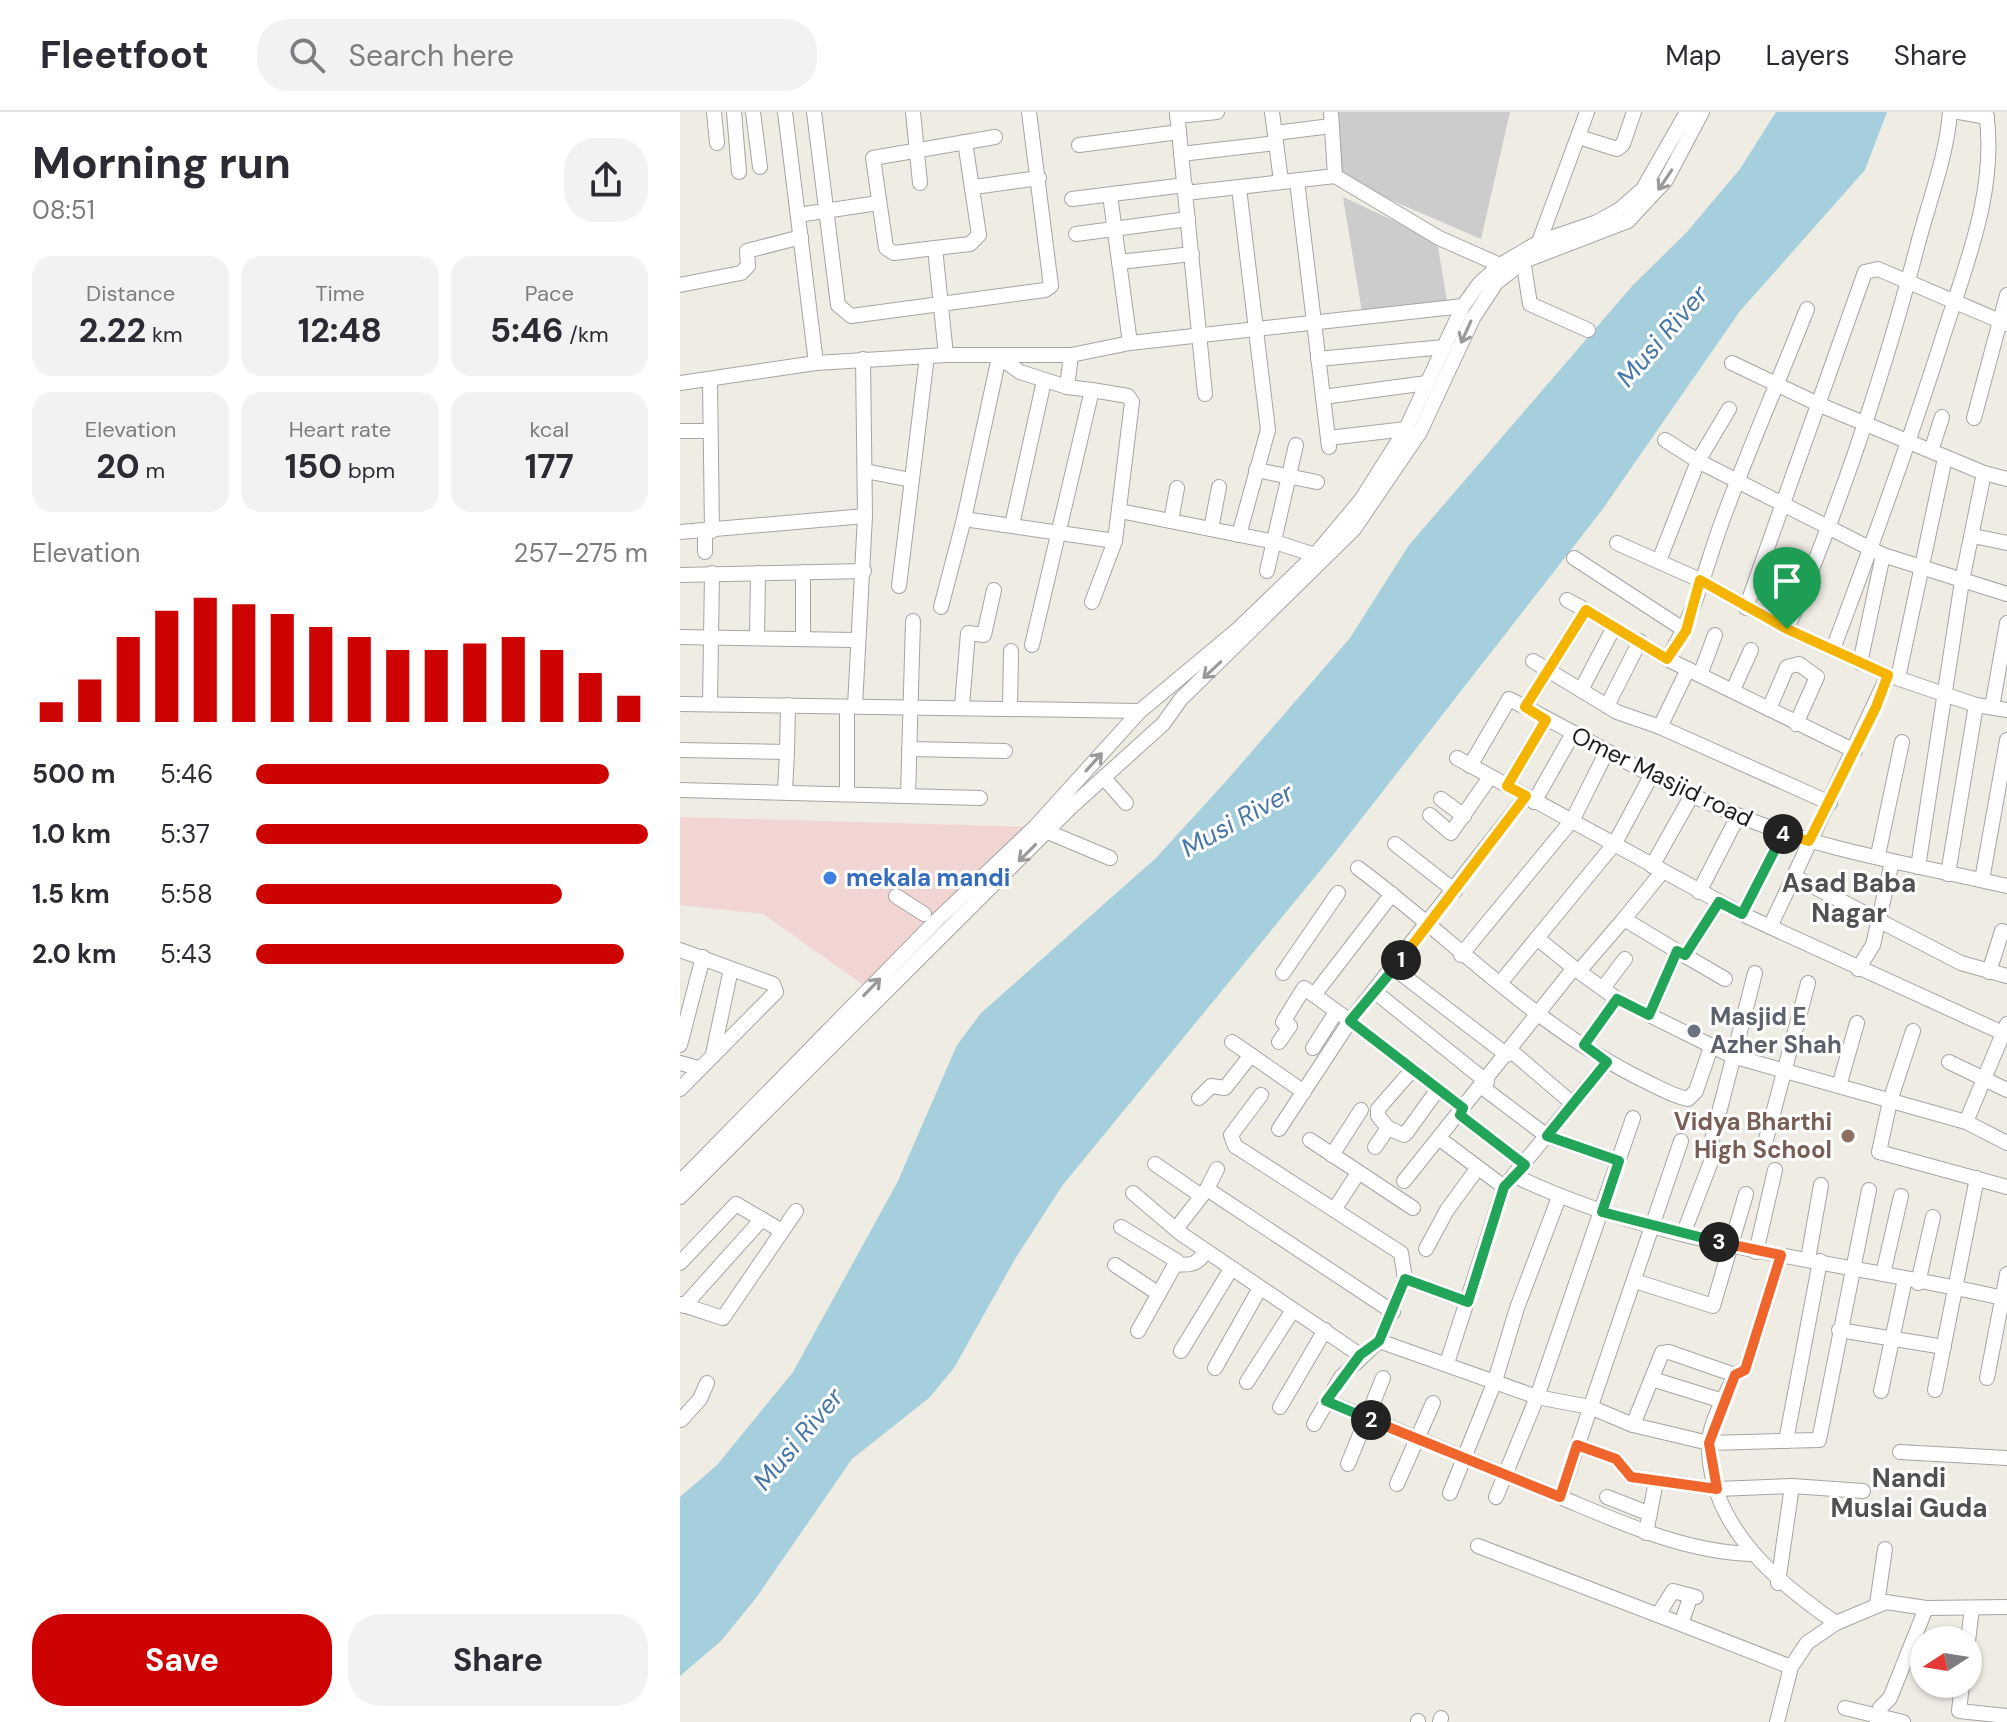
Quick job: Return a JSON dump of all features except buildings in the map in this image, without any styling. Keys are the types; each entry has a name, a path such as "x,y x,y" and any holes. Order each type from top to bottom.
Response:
{"street":[{"path":"714,112 717,143"},
{"path":"734,112 739,172"},
{"path":"753,112 760,167"},
{"path":"785,112 816,363"},
{"path":"814,112 841,311 851,316 1045,290 1051,286 1029,112"},
{"path":"913,112 920,183"},
{"path":"1205,394 1177,114 1217,112"},
{"path":"1272,112 1281,181"},
{"path":"1539,242 1587,112"},
{"path":"1579,137 1611,149 1621,147 1634,112"},
{"path":"680,1182 937,920 1035,827 1140,711 1240,635 1321,564 1386,486 1420,432 1484,299 1496,283 1539,242 1597,222 1619,210 1643,189 1687,112"},
{"path":"680,1197 1048,832 1163,724 1181,699 1315,555 1361,500 1406,429 1463,306 1500,265 1628,221 1666,180 1702,112"},
{"path":"1787,629 1831,527 1865,422 1908,285 1950,112"},
{"path":"1860,663 1877,551 1907,441 1954,302 1987,191 1990,133 1986,115 1959,112"},
{"path":"1181,154 1276,138 1331,119 1335,176"},
{"path":"1079,145 1179,132"},
{"path":"965,142 979,235 975,242 890,252 884,242 873,158 916,150 995,137"},
{"path":"1072,199 1185,189 1239,188 1335,176 1439,238 1500,265"},
{"path":"974,187 1039,178"},
{"path":"1297,181 1329,443 1406,429"},
{"path":"1239,188 1268,430 1239,535"},
{"path":"1110,195 1130,343"},
{"path":"798,215 878,203"},
{"path":"1076,234 1188,219"},
{"path":"680,285 741,273 748,266 747,251 801,237"},
{"path":"935,248 946,355"},
{"path":"1119,262 1192,254"},
{"path":"1523,257 1530,304 1588,330"},
{"path":"1746,608 1865,272 1878,269 1908,285 2004,322"},
{"path":"1974,418 2004,322 2007,295"},
{"path":"680,383 863,359 946,355 1071,355 1130,343 1201,334 1255,331 1463,306"},
{"path":"1667,659 1686,631 1700,580 1737,480 1807,309"},
{"path":"1318,359 1444,347"},
{"path":"1067,387 1071,355"},
{"path":"899,586 927,356"},
{"path":"999,357 1020,372 1044,381 1128,396 1132,402 1115,541 1092,602"},
{"path":"941,607 964,519 999,357"},
{"path":"847,794 856,640 864,571 863,359"},
{"path":"1732,363 1820,405 1984,473 2007,479"},
{"path":"705,552 709,531 710,381"},
{"path":"1012,525 1044,381"},
{"path":"1323,397 1427,383"},
{"path":"1032,645 1092,390"},
{"path":"1659,561 1698,461 1729,409"},
{"path":"1770,927 1809,841 1893,677 1922,569 1942,417"},
{"path":"680,431 710,431"},
{"path":"1665,440 1698,461 1786,502 1877,551 1922,569 2007,594"},
{"path":"1267,571 1296,445"},
{"path":"1256,470 1317,482"},
{"path":"865,471 911,480"},
{"path":"1918,867 1962,581 1984,473"},
{"path":"1211,529 1219,487"},
{"path":"1171,521 1177,488"},
{"path":"1120,511 1275,542 1315,555"},
{"path":"680,532 865,516"},
{"path":"964,519 1115,541"},
{"path":"1973,536 2007,543"},
{"path":"1617,543 1700,580 1746,608 1860,663 1976,705 2000,709 2007,623"},
{"path":"1833,649 1877,551"},
{"path":"1574,558 1686,631"},
{"path":"680,575 864,571"},
{"path":"803,572 803,638"},
{"path":"710,703 712,573"},
{"path":"757,637 758,573"},
{"path":"962,706 968,633 984,635 994,590"},
{"path":"1567,600 1667,659 1855,751"},
{"path":"1525,707 1586,610"},
{"path":"908,796 913,621"},
{"path":"1581,690 1614,627"},
{"path":"1660,727 1715,635"},
{"path":"680,637 856,640"},
{"path":"1607,706 1640,641"},
{"path":"1733,690 1751,650"},
{"path":"1010,708 1011,651"},
{"path":"1533,661 1607,706 1830,803"},
{"path":"1769,709 1787,667 1799,664 1817,677 1796,724"},
{"name":"Omer Masjid road","path":"1490,777 1463,762 1509,699 1651,776 1738,816 1809,841 2007,886"},
{"path":"680,704 1140,711"},
{"path":"785,791 788,705"},
{"path":"1948,874 1976,705"},
{"path":"1507,786 1546,720"},
{"path":"1279,1129 1350,1021 1395,969 1426,922 1530,799 1572,735"},
{"path":"1982,880 2007,740"},
{"path":"1878,855 1902,742"},
{"path":"909,749 1005,751"},
{"path":"680,750 787,752"},
{"path":"1461,955 1573,819 1606,753"},
{"path":"1501,982 1615,843 1651,776"},
{"path":"1430,815 1451,833 1490,777 1573,819 1657,869 1742,914 1858,969 2005,1031 1966,1122"},
{"path":"1104,778 1126,803"},
{"path":"680,790 980,798"},
{"path":"1404,1181 1540,1012 1624,919 1657,869 1692,795"},
{"path":"1441,799 1464,816"},
{"path":"1699,892 1738,816"},
{"path":"1048,832 1110,858"},
{"path":"1742,914 1784,832"},
{"path":"1395,844 1455,891"},
{"path":"1858,969 1873,945 1892,862"},
{"path":"1358,868 1426,922 1461,955 1607,1062 1688,1099 1696,1091 1711,1047"},
{"path":"1793,876 1961,963 2007,976"},
{"path":"1338,893 1280,970 1438,1089 1462,1112 1515,1176"},
{"path":"1279,1042 1290,1026 1283,1022 1392,894"},
{"path":"896,896 924,914"},
{"path":"1649,1015 1681,953 1719,902"},
{"path":"1624,919 1725,979"},
{"path":"1989,972 2002,931"},
{"path":"1537,938 1617,999 1711,1047 1783,1073 1966,1122 2007,1143"},
{"path":"680,950 773,984 776,992 680,1089"},
{"path":"680,1045 703,957"},
{"path":"1603,988 1625,959"},
{"path":"713,1055 731,969"},
{"path":"1395,969 1509,1052 1572,1103"},
{"path":"1712,1140 1755,973"},
{"path":"1764,1147 1808,983"},
{"path":"1374,991 1547,1136 1619,1161"},
{"path":"1584,1045 1617,999"},
{"path":"1313,1048 1336,1012"},
{"path":"1839,1086 1857,1023"},
{"path":"1913,1031 1890,1101 1879,1152 2007,1187"},
{"path":"1232,1042 1304,1092"},
{"path":"1199,1098 1211,1086 1225,1088 1251,1055"},
{"path":"1447,1363 1515,1176 1607,1062"},
{"path":"1949,1062 2007,1090"},
{"path":"680,1063 698,1068"},
{"path":"1413,1069 1378,1109 1378,1116 1388,1128 1404,1135 1438,1089"},
{"path":"1261,1095 1231,1135 1235,1146 1401,1253 1405,1279 1379,1341 1360,1355 1326,1401 1314,1424"},
{"path":"1332,1155 1361,1110"},
{"path":"1496,1497 1537,1397 1633,1118"},
{"path":"1375,1147 1388,1128"},
{"path":"1440,1139 1477,1169 1515,1176 1559,1197 1602,1212 1756,1252 1852,1265 1912,1281 2004,1298"},
{"path":"1310,1140 1413,1208"},
{"path":"1560,1497 1681,1141"},
{"path":"1684,1232 1712,1159"},
{"path":"1155,1164 1393,1312"},
{"path":"1176,1229 1217,1169"},
{"path":"1426,1249 1447,1210 1477,1169"},
{"path":"1756,1252 1775,1170"},
{"path":"1334,1210 1358,1173"},
{"path":"1935,1390 1977,1178"},
{"path":"1786,1441 1814,1260 1821,1185"},
{"path":"1379,1341 1537,1397 1590,1407 1633,1425 1709,1443 1821,1438 1839,1330 1869,1190"},
{"path":"1133,1193 1231,1269 1360,1355"},
{"path":"1635,1281 1713,1306 1746,1194"},
{"path":"1883,1274 1901,1196"},
{"path":"1450,1493 1495,1381 1517,1308 1559,1197"},
{"path":"680,1263 736,1204 782,1231"},
{"path":"762,1219 682,1305 723,1318 796,1211"},
{"path":"1881,1391 1893,1338 1933,1217"},
{"path":"1121,1227 1177,1261 1138,1331"},
{"path":"1176,1264 1190,1266 1200,1261 1206,1251"},
{"path":"1781,1255 1745,1370 1735,1375 1709,1443 1717,1489 1752,1554 1778,1583 1836,1623"},
{"path":"1115,1265 1159,1294"},
{"path":"1181,1351 1231,1269"},
{"path":"1987,1378 2007,1274"},
{"path":"1405,1279 1468,1302"},
{"path":"1215,1368 1260,1288"},
{"path":"1247,1382 1293,1310"},
{"path":"1280,1407 1325,1330"},
{"path":"1839,1330 1944,1347"},
{"path":"1633,1425 1658,1357 1669,1352 1735,1375"},
{"path":"1348,1464 1383,1378"},
{"path":"1652,1379 1723,1401"},
{"path":"684,1422 707,1383"},
{"path":"1326,1401 1646,1533 1721,1553 1752,1554"},
{"path":"1397,1484 1433,1403"},
{"path":"1577,1445 1616,1459 1631,1477 1717,1489 1792,1486 1863,1491"},
{"path":"1900,1452 2007,1458"},
{"path":"1646,1533 1656,1481"},
{"path":"1778,1583 1792,1486"},
{"path":"1607,1497 1650,1514"},
{"path":"1478,1546 1791,1667"},
{"path":"1877,1604 1885,1549"},
{"path":"1658,1615 1673,1591 1692,1600 1681,1624"},
{"path":"1777,1722 1791,1667 1807,1643 1836,1623 1877,1604 1926,1608 2007,1607"},
{"path":"1877,1719 1890,1698 1926,1608"},
{"path":"1970,1626 1972,1608"},
{"path":"1960,1698 1959,1711 2007,1716"},
{"path":"1845,1708 1877,1719 1903,1722"}],"shaded area":[{"path":"1336,112 1510,112 1481,239 1331,174"},
{"path":"1343,197 1437,241 1447,301 1362,312"},
{"name":"mekala mandi","path":"680,817 1035,827 869,989 763,914 680,905"}],"water":[{"name":"Musi River","path":"1776,112 1887,112 1865,170 1740,311 1602,510 1337,850 1062,1186 1015,1259 954,1368 929,1398 852,1459 756,1598 721,1641 680,1676 680,1497 717,1465 793,1372 897,1183 957,1045 981,1013 1156,858 1228,779 1350,638 1409,545 1633,285 1686,233 1740,169"}],"place":[{"name":"mekala mandi","path":"830,878"},
{"name":"Masjid E Azher Shah","path":"1694,1031"},
{"name":"Vidya Bharthi High School","path":"1848,1136"}],"district":[{"name":"Asad Baba Nagar","path":"1849,898"},
{"name":"Nandi Muslai Guda","path":"1909,1493"}],"route":[{"path":"1700,580 1787,629 1888,675 1876,707 1809,841 1784,832 1742,914 1719,902 1685,955 1677,951 1649,1015 1617,999 1584,1045 1607,1062 1547,1136 1619,1161 1602,1212 1756,1252 1781,1255 1745,1370 1735,1375 1709,1443 1717,1489 1631,1477 1616,1459 1577,1445 1560,1497 1326,1401 1360,1355 1379,1341 1405,1279 1468,1302 1504,1187 1525,1165 1460,1115 1463,1108 1350,1021 1395,969 1426,922 1455,891 1526,796 1507,786 1546,720 1525,707 1547,669 1586,610 1667,659 1686,631 1700,580"}]}
